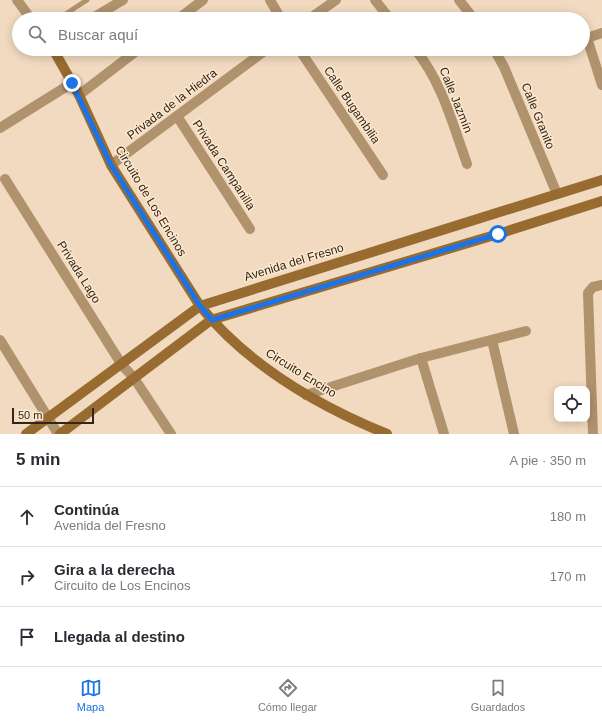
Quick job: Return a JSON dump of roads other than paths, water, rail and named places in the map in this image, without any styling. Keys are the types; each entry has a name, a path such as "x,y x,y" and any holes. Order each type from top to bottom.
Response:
{"street":[{"path":"17,0 26,12"},
{"path":"103,12 123,0"},
{"path":"187,12 203,0"},
{"path":"270,0 277,12"},
{"path":"319,12 336,0"},
{"path":"375,0 384,12"},
{"path":"459,0 468,12"},
{"path":"590,37 602,33"},
{"path":"590,48 602,86"},
{"name":"Circuito de Los Encinos","path":"57,56 79,95 111,165 200,306 212,320"},
{"path":"79,95 130,56"},
{"name":"Privada de la Hiedra","path":"111,165 258,56"},
{"name":"Calle Bugambilia","path":"304,56 383,175"},
{"name":"Calle Jazmín","path":"420,56 436,82 467,164"},
{"name":"Calle Granito","path":"498,56 504,67 557,194"},
{"path":"1,126 72,83"},
{"name":"Privada Campanilla","path":"177,116 250,229"},
{"name":"Privada Lago","path":"5,179 122,365 134,378 171,434"},
{"name":"Avenida del Fresno","path":"26,434 49,419 200,306 602,180"},
{"path":"0,340 59,434 212,320 602,201"},
{"path":"593,434 588,293 589,290 602,285"},
{"name":"Circuito Encino","path":"212,320 249,356 306,395 387,434"},
{"path":"306,395 421,358 526,332"},
{"path":"492,340 514,434"},
{"path":"421,358 444,434"}],"lane":[{"path":"69,12 87,0"}]}
